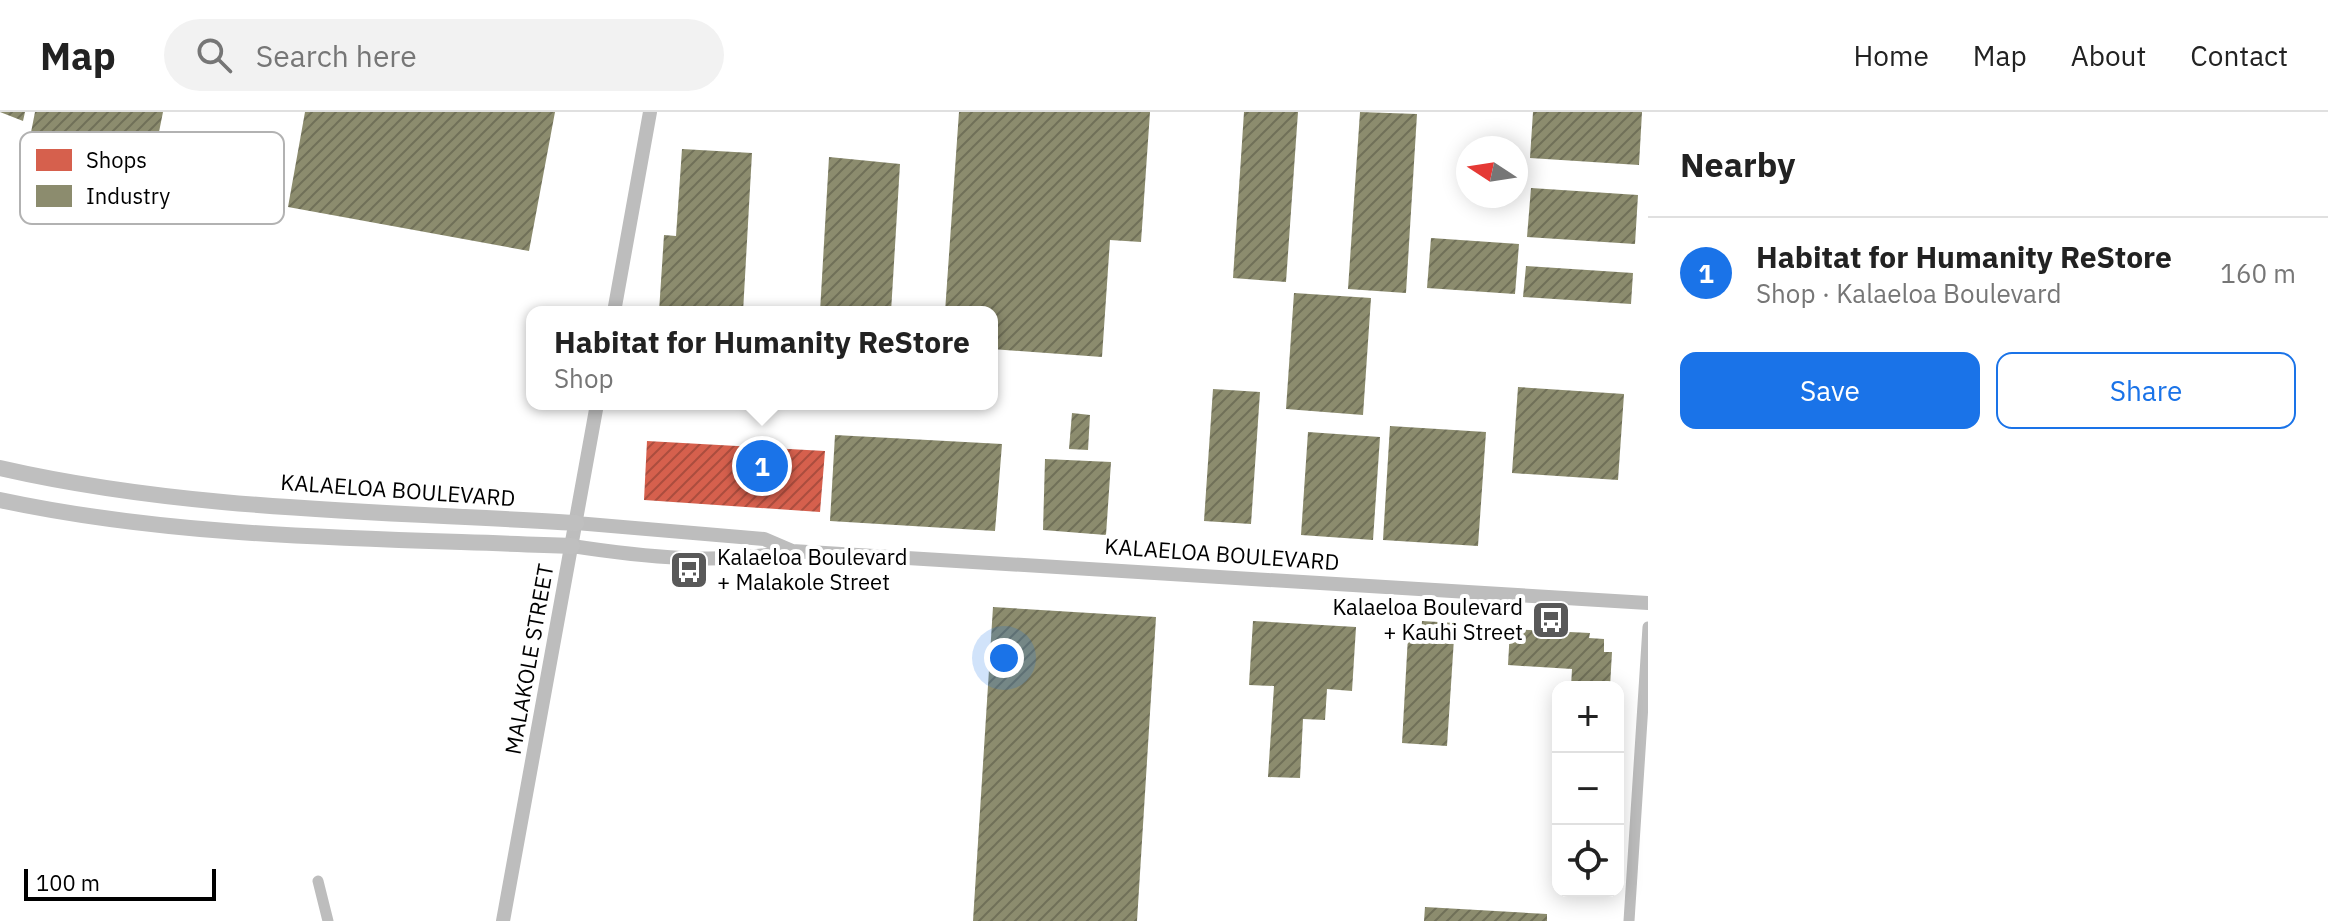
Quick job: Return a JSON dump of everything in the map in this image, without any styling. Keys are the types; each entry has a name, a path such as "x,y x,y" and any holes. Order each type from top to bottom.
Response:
{"main road":[{"name":"KALAELOA BOULEVARD","path":"0,468 70,484 160,496 576,523"},
{"name":"KALAELOA BOULEVARD","path":"0,500 68,515 150,525 572,546"}],"street":[{"path":"615,306 650,112"},
{"name":"MALAKOLE STREET","path":"503,921 596,410"},
{"name":"KALAELOA BOULEVARD","path":"576,523 764,539 792,551"},
{"name":"KALAELOA BOULEVARD","path":"572,546 620,553 752,559 792,551 1648,603"},
{"path":"1629,921 1648,627"},
{"path":"318,881 328,921"}],"building: Shops":[{"path":"647,441 825,451 820,512 644,500"}],"building: Industry":[{"path":"0,112 25,112 23,121"},
{"path":"35,112 163,112 159,132 31,132"},
{"path":"305,112 555,112 529,251 288,207"},
{"path":"959,112 1150,112 1141,242 1110,240 1102,357 998,349 998,306 945,306"},
{"path":"1244,112 1298,112 1286,282 1233,278"},
{"path":"1360,112 1417,114 1406,293 1348,289"},
{"path":"1533,112 1642,112 1639,165 1530,158"},
{"path":"682,149 752,153 743,306 659,306 664,235 676,236"},
{"path":"829,157 900,164 891,306 820,306"},
{"path":"1531,188 1638,195 1635,244 1527,237"},
{"path":"1431,238 1519,244 1515,294 1427,288"},
{"path":"1526,266 1633,273 1631,304 1523,297"},
{"path":"1294,293 1371,298 1363,415 1286,409"},
{"path":"1518,387 1624,394 1618,480 1512,473"},
{"path":"1213,389 1260,392 1251,524 1204,521"},
{"path":"1072,413 1090,415 1088,450 1069,449"},
{"path":"1390,426 1486,432 1478,546 1383,540"},
{"path":"1308,432 1380,437 1373,540 1301,535"},
{"path":"835,435 1002,444 995,531 830,521"},
{"path":"1045,459 1111,462 1106,535 1043,530"},
{"path":"993,607 1156,617 1137,921 973,921"},
{"path":"1253,621 1356,627 1352,691 1327,689 1325,720 1303,719 1300,778 1268,777 1274,686 1249,685"},
{"path":"1422,621 1455,623 1447,746 1402,743 1408,636 1421,637"},
{"path":"1510,629 1590,633 1589,638 1604,639 1604,652 1612,652 1610,681 1571,681 1572,669 1508,665"},
{"path":"1425,907 1547,914 1547,921 1424,921"}],"place":[{"name":"Habitat for Humanity ReStore","path":"762,466"},
{"name":"Kalaeloa Boulevard + Malakole Street","path":"689,570"},
{"name":"Kalaeloa Boulevard + Kauhi Street","path":"1551,620"}]}
